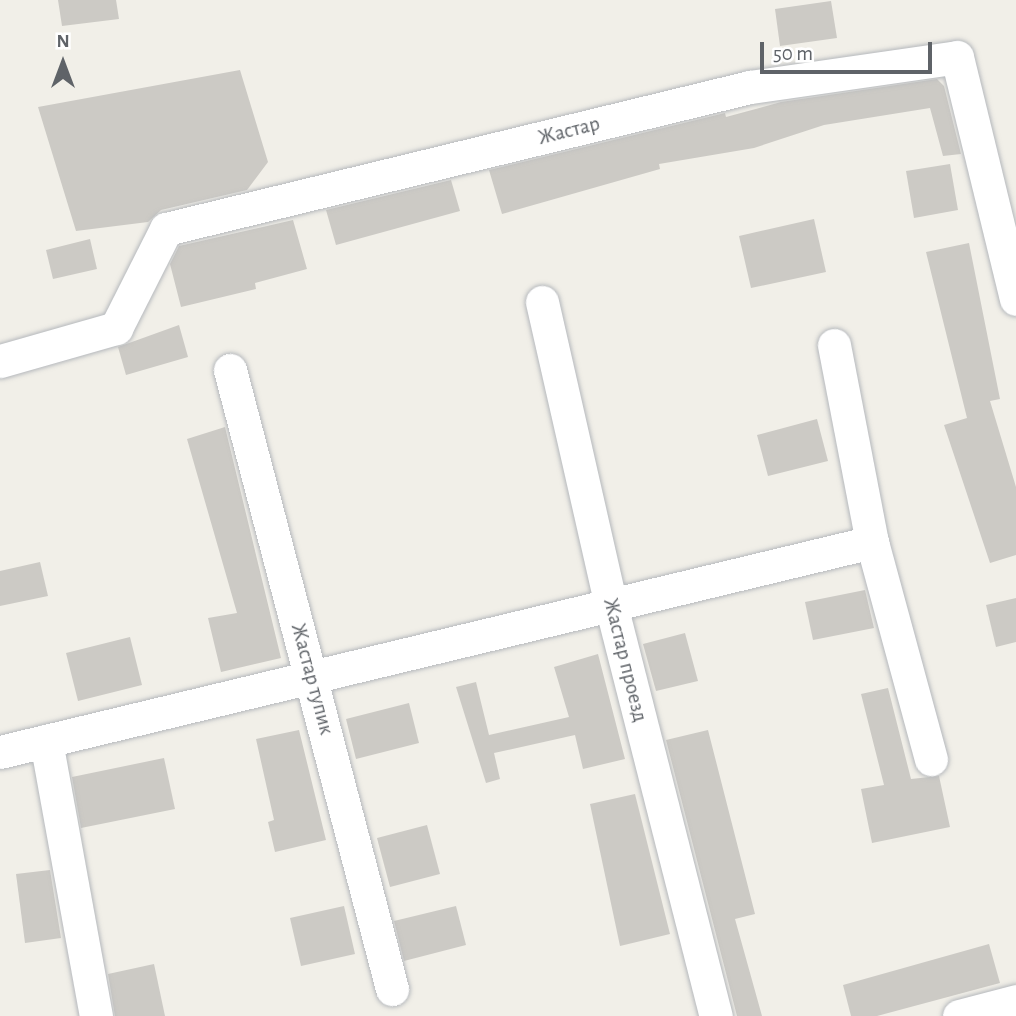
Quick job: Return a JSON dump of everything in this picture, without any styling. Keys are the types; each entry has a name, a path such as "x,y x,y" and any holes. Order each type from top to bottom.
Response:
{"street":[{"name":"Жастар","path":"0,361 116,328 166,229 750,87 957,57 1016,299"},
{"name":"Жастар проезд","path":"542,302 611,605 716,1016"},
{"path":"834,345 872,542 932,758"},
{"name":"Жастар тупик","path":"230,370 393,989"},
{"path":"0,752 872,542"},
{"path":"46,741 96,1016"},
{"path":"959,1016 1016,1001"}],"building":[{"path":"58,0 116,0 119,19 62,26"},
{"path":"831,1 837,38 780,46 775,9"},
{"path":"240,70 268,162 247,190 161,210 148,222 76,231 38,107"},
{"path":"937,79 944,86 961,154 943,156 930,108 824,125 754,148 659,164 660,169 502,214 489,170 725,113 726,117 781,102"},
{"path":"950,164 958,210 914,218 906,171"},
{"path":"451,180 460,211 336,245 326,210"},
{"path":"814,219 826,272 751,288 739,236"},
{"path":"293,220 307,269 255,283 256,289 181,307 170,264 179,246"},
{"path":"90,239 97,269 53,279 46,250"},
{"path":"969,243 1000,399 990,401 1016,487 1016,555 990,563 944,425 967,418 926,252"},
{"path":"179,325 188,357 126,375 118,347"},
{"path":"817,419 828,461 768,476 757,435"},
{"path":"225,427 281,658 221,672 208,618 237,613 187,439"},
{"path":"40,562 48,596 0,606 0,571"},
{"path":"865,590 874,628 813,640 805,602"},
{"path":"1016,598 1016,642 996,647 986,605"},
{"path":"685,633 698,681 656,691 643,644"},
{"path":"130,637 142,685 78,701 66,653"},
{"path":"598,654 625,759 583,769 575,735 494,753 500,779 486,783 456,687 476,682 489,735 569,717 554,667"},
{"path":"888,688 911,779 939,776 950,827 872,843 861,789 884,785 861,694"},
{"path":"409,703 419,743 356,759 346,719"},
{"path":"299,730 326,840 275,852 268,822 274,820 256,739"},
{"path":"708,730 755,914 735,919 762,1016 737,1016 666,740"},
{"path":"164,758 175,809 81,828 72,777"},
{"path":"635,794 670,934 620,946 590,804"},
{"path":"427,825 440,874 390,887 377,838"},
{"path":"50,870 61,938 25,943 16,874"},
{"path":"344,906 355,954 301,966 290,918"},
{"path":"456,906 466,945 404,961 394,921"},
{"path":"989,944 1000,983 877,1016 851,1016 843,985"},
{"path":"154,964 165,1016 115,1016 108,974"}]}
